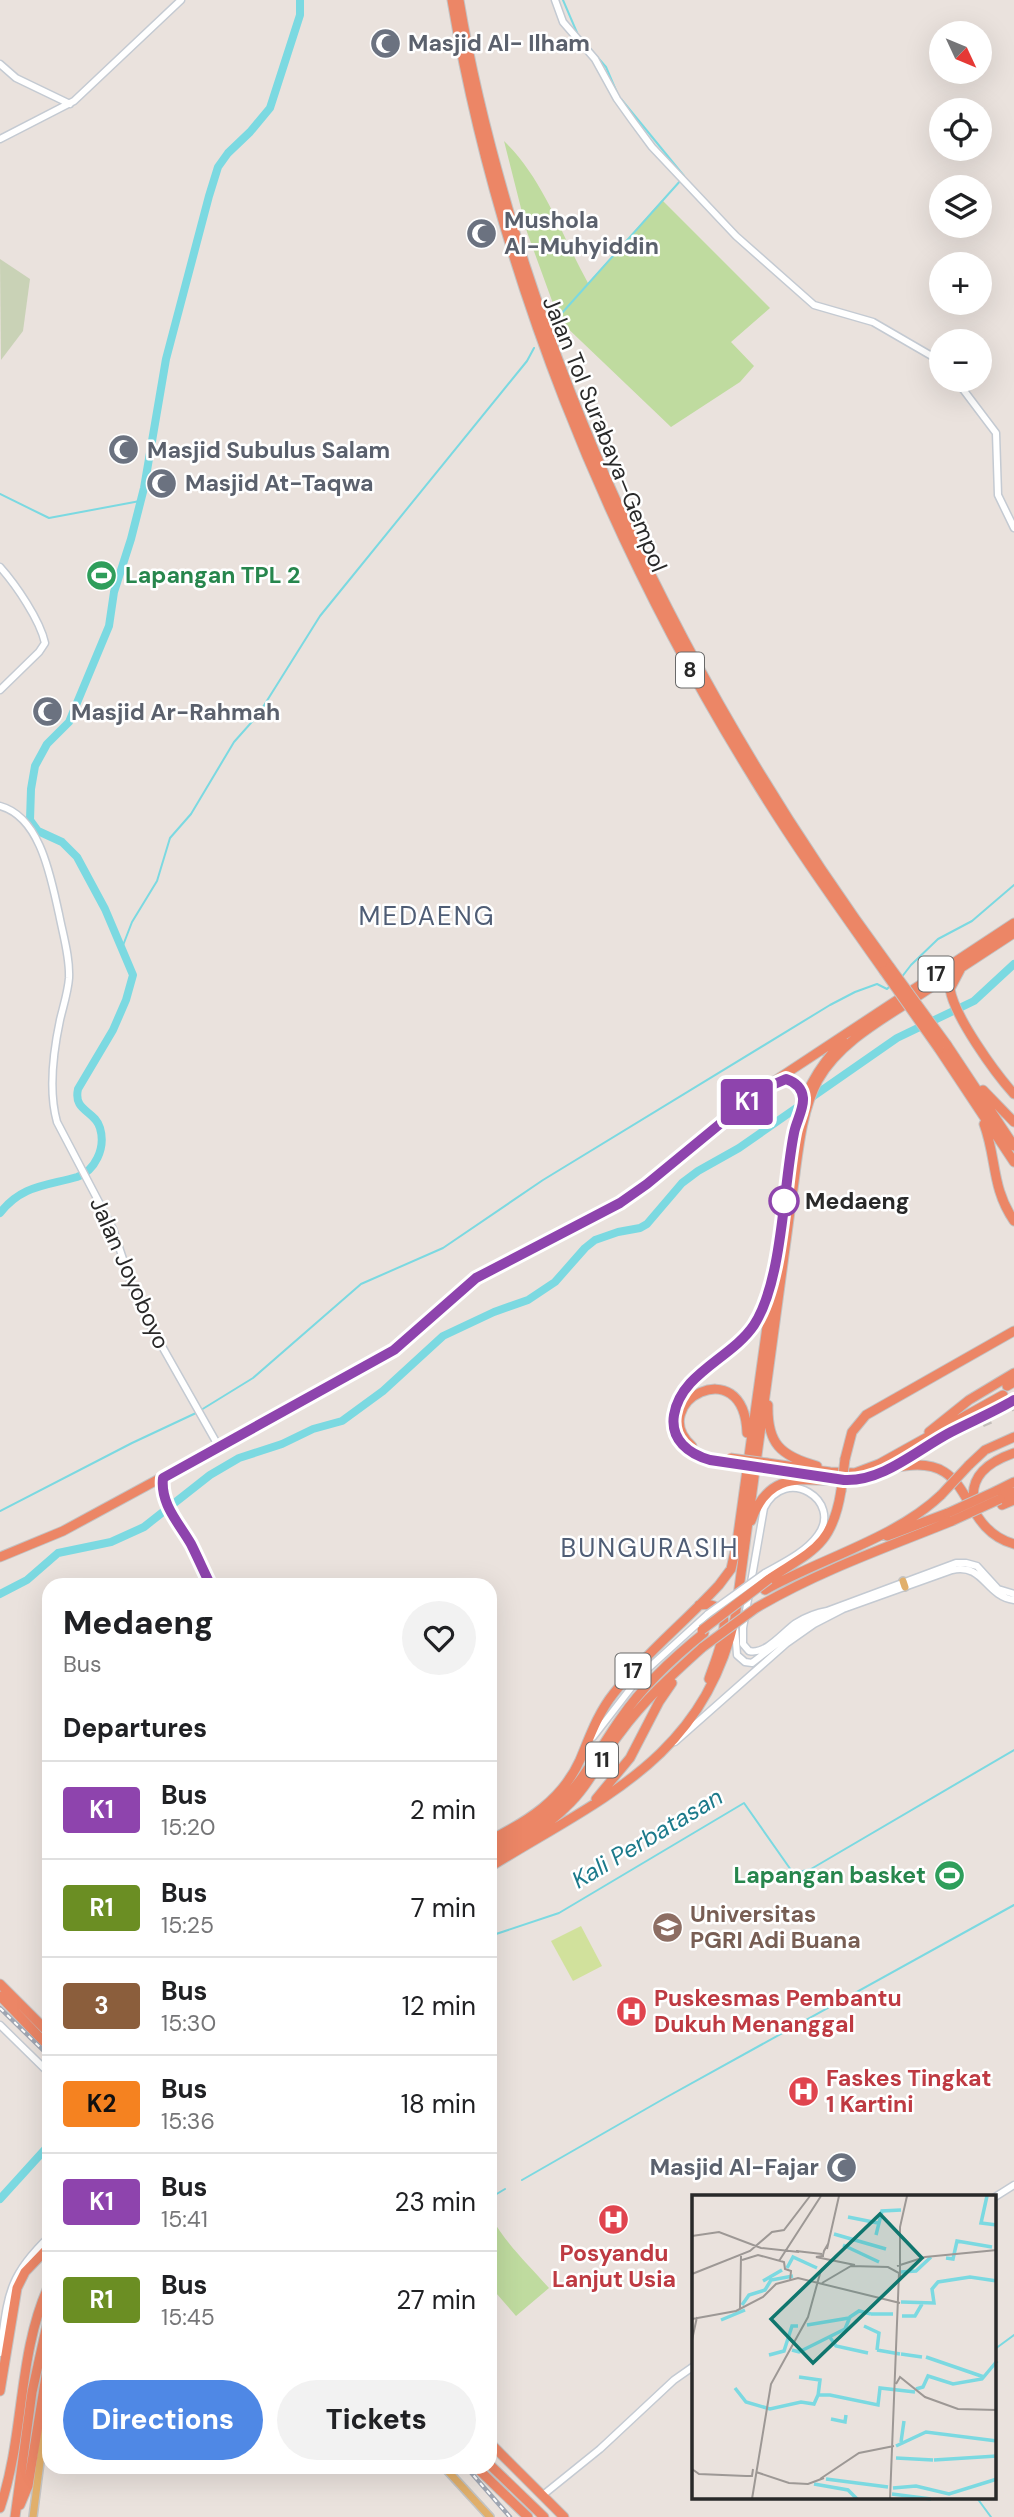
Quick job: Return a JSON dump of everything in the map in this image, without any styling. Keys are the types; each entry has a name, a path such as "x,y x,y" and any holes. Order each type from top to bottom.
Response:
{"highway":[{"name":"Jalan Tol Surabaya–Gempol","path":"452,0 485,151 515,259 572,418 608,504 672,635 744,763 793,841 943,1047 1014,1162"},
{"name":"Jalan Tol Surabaya–Gempol","path":"459,0 493,156 519,245 551,341 627,527 680,635 738,739 807,850 887,969"},
{"name":"17","path":"497,1838 534,1816 571,1777 596,1721 615,1691 726,1578 733,1564 796,1125 811,1082 839,1044 860,1025 1014,923"},
{"name":"17","path":"497,1863 633,1779 666,1749 701,1703 726,1653 735,1618 804,1103 815,1088 825,1065 880,1021 1014,933"},
{"path":"962,966 950,989 954,1004 987,1060 1014,1094"},
{"path":"771,1085 786,1079 880,1021"},
{"path":"0,1557 63,1531 394,1350 488,1269 620,1203 771,1085 860,1025"},
{"name":"Jalan Tol Surabaya–Gempol","path":"943,1047 959,1062 1014,1146"},
{"path":"959,1062 1014,1122"},
{"path":"786,1079 799,1088 804,1103"},
{"path":"979,1108 989,1138 998,1192 1014,1221"},
{"path":"729,1460 710,1460 688,1451 678,1438 674,1415 686,1388 752,1327 773,1275"},
{"path":"703,1631 767,1576 810,1553 824,1539 835,1517 852,1432 866,1415 1014,1331"},
{"path":"917,1443 962,1404 1014,1373"},
{"path":"748,1456 747,1423 740,1404 723,1390 713,1388 692,1396 682,1410 680,1423 688,1443 702,1452 729,1460 844,1480"},
{"path":"766,1388 769,1428 773,1439 785,1453 797,1460 830,1469 863,1470"},
{"path":"766,1466 840,1473 863,1470 1008,1393"},
{"path":"937,1439 986,1421 1008,1393"},
{"path":"746,1538 761,1499 774,1486 797,1480 867,1478 886,1470 1008,1393"},
{"path":"846,1551 912,1518 941,1495 985,1450 1014,1437"},
{"path":"979,1519 972,1496 976,1481 988,1465 1014,1453"},
{"path":"886,1470 920,1464 939,1468 957,1484 992,1534 1014,1544"},
{"name":"11","path":"999,1498 1014,1482"},
{"name":"11","path":"497,1854 534,1833 568,1806 585,1786 620,1732 654,1694 703,1647 756,1608 840,1565 1014,1492"},
{"path":"999,1498 1014,1500"},
{"name":"11","path":"497,1846 530,1827 561,1802 583,1777 622,1716 703,1631 765,1590 809,1567 846,1551 953,1518"},
{"path":"699,1605 718,1606 723,1612 724,1621 701,1703"},
{"path":"562,1823 594,1800 621,1772 664,1693 695,1654"},
{"path":"544,1807 569,1785 610,1724 636,1694 668,1665"},
{"path":"0,1984 42,2026"},
{"path":"0,1996 42,2040"},
{"path":"0,2391 17,2288 25,2272 42,2254"},
{"path":"0,2508 12,2463 26,2361 42,2302"},
{"path":"16,2513 32,2392 42,2346"},
{"path":"16,2513 28,2486 42,2401"},
{"path":"497,2450 564,2517"},
{"path":"497,2472 544,2517"},
{"path":"483,2474 528,2517"}],"main road":[{"path":"33,2517 42,2446"},
{"path":"450,2474 489,2517"}],"street":[{"path":"0,139 69,104 181,0"},
{"path":"555,0 563,22 595,59 621,106 652,147 736,236 814,305 873,322 929,354"},
{"path":"0,64 16,78 69,104"},
{"path":"965,392 996,433 998,495 1014,528"},
{"path":"0,567 26,606 45,643 0,690"},
{"name":"Jalan Joyoboyo","path":"0,806 23,819 45,858 67,957 69,981 56,1047 53,1104 61,1131 113,1230 135,1295 146,1318 219,1447"},
{"path":"584,1750 614,1707 641,1675 708,1614 767,1576 804,1549 821,1531 824,1522 821,1505 815,1496 806,1490 784,1489 771,1497 764,1508 743,1628 743,1644 752,1652 760,1651 813,1614 952,1570 963,1568 978,1574 999,1595 1014,1600"},
{"path":"666,1749 797,1635 833,1614 956,1563 967,1563 981,1569 1002,1591 1014,1594"},
{"path":"735,1618 737,1655 745,1662 751,1663 795,1630 827,1611"},
{"path":"0,2025 42,2066"},
{"path":"996,2196 1014,2186"},
{"path":"0,2353 9,2296 15,2277 42,2244"},
{"path":"543,2495 600,2449 666,2387 692,2368"}],"green space":[{"path":"504,141 531,173 588,283 662,200 770,308 731,342 754,366 740,382 671,427 559,320 527,232"},
{"path":"0,259 30,279 23,331 1,360"},
{"path":"581,1926 602,1966 573,1981 551,1941"},
{"path":"497,2227 549,2288 516,2316 497,2294"}],"waterway":[{"path":"0,1213 26,1192 83,1174 94,1164 100,1151 100,1128 94,1118 81,1107 77,1097 78,1089 113,1030 133,975 105,909 77,857 62,842 38,831 30,820 31,789 35,766 47,744 69,722 109,626 114,592 144,488 166,359 218,167 270,108 300,15 300,0"},
{"path":"563,0 578,35"},
{"path":"586,44 606,67 618,95"},
{"path":"621,99 684,176"},
{"path":"562,313 681,180"},
{"path":"122,948 132,922 157,881 170,838 191,814 234,742 258,715 320,616 527,361 534,348"},
{"path":"0,494 49,518 140,501"},
{"path":"901,978 938,939 972,921 1014,885"},
{"path":"0,1594 27,1580 58,1553 111,1542 144,1527 210,1475 239,1458 282,1444 313,1429 342,1421 383,1391 443,1336 494,1312 528,1300 555,1282 595,1240 647,1224 682,1183 698,1171 739,1148 897,1038 974,1001 1014,964"},
{"path":"201,1410 253,1378 361,1284 443,1248 543,1180 830,1005 877,984 887,989 891,985"},
{"path":"0,1511 196,1413"},
{"name":"Kali Perbatasan","path":"497,1934 559,1913 744,1803 791,1870 799,1872 811,1869 1014,1750"},
{"path":"522,2180 1014,1905"},
{"name":"Kali Perbatasan","path":"0,2199 42,2153"},
{"path":"497,2194 505,2189"},
{"path":"996,2348 1014,2335"},
{"path":"978,2500 991,2517"}],"tunnel":[{"path":"1010,1408 1014,1405"},
{"path":"982,1423 991,1419"}],"railway":[{"path":"0,2008 42,2049"},
{"path":"472,2474 510,2517"}],"bus line":[{"name":"K1","path":"207,1578 165,1501 161,1491 163,1478 394,1350 488,1269 620,1203 743,1105 770,1086 786,1079 799,1088 803,1100 794,1133 773,1275 752,1327 682,1394 674,1415 680,1443 692,1454 710,1460 844,1480 860,1480 886,1470 951,1432 1014,1400"}],"place":[{"name":"Masjid Al- Ilham","path":"385,43"},
{"name":"Mushola Al-Muhyiddin","path":"481,233"},
{"name":"Masjid Subulus Salam","path":"124,450"},
{"name":"Masjid At-Taqwa","path":"162,483"},
{"name":"Lapangan TPL 2","path":"102,575"},
{"name":"Masjid Ar-Rahmah","path":"48,712"},
{"name":"Medaeng","path":"784,1201"},
{"name":"Lapangan basket","path":"949,1875"},
{"name":"Universitas PGRI Adi Buana","path":"667,1927"},
{"name":"Puskesmas Pembantu Dukuh Menanggal","path":"631,2011"},
{"name":"Faskes Tingkat 1 Kartini","path":"803,2091"},
{"name":"Masjid Al-Fajar","path":"842,2167"},
{"name":"Posyandu Lanjut Usia","path":"614,2219"}],"district":[{"name":"MEDAENG","path":"427,916"},
{"name":"BUNGURASIH","path":"650,1548"}]}
